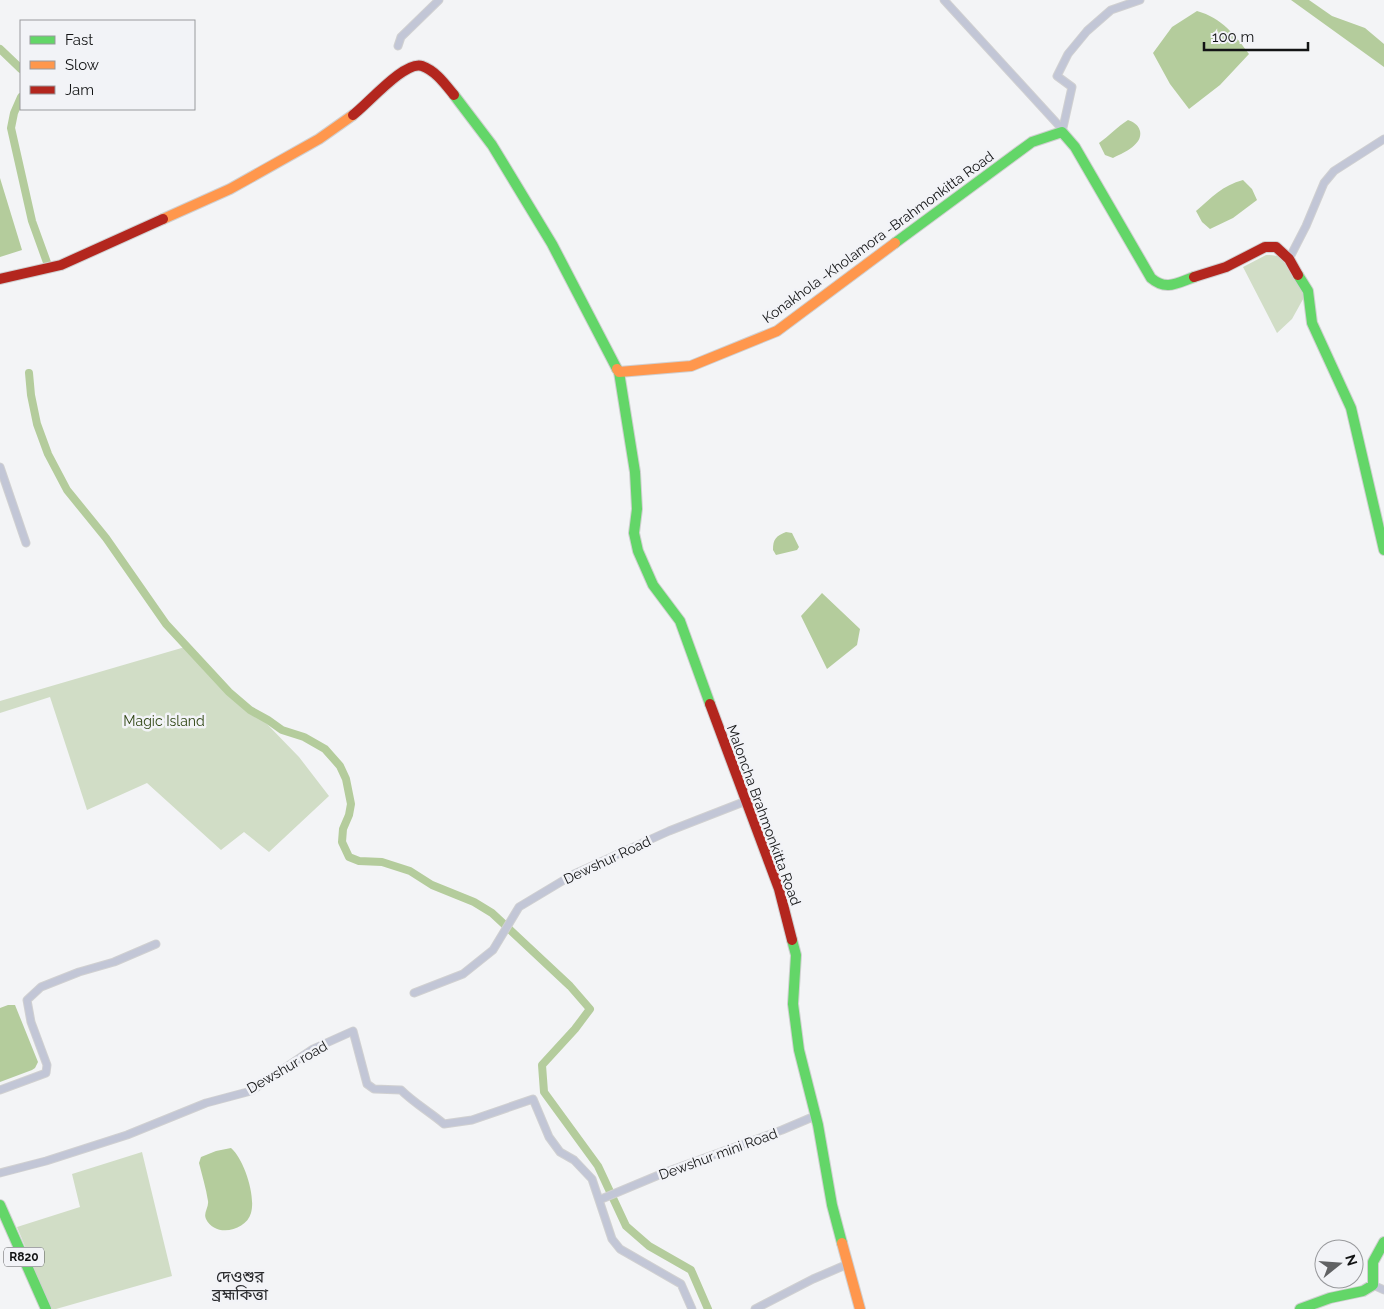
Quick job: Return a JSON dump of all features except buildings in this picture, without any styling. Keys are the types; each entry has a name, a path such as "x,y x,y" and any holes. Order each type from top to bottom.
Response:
{"main road":[{"path":"0,278 61,265 230,189 319,139 362,109 385,85 412,67 420,65 432,71 443,81 492,145 552,244 619,372"},
{"path":"1062,131 1075,147 1151,278 1157,283 1167,286 1187,280 1226,267 1265,247 1276,247 1289,258 1308,291 1312,323 1351,408 1384,550"},
{"name":"Konakhola -Kholamora -Brahmonkitta Road","path":"619,372 691,366 777,331 1032,142 1062,131"},
{"name":"Maloncha Brahmonkitta Road","path":"619,372 635,472 637,509 634,534 638,551 653,585 680,621 780,889 796,955 793,1004 795,1026 832,1205 860,1309"},
{"name":"R820","path":"0,1205 46,1309"},
{"path":"1300,1309 1330,1298 1363,1291 1373,1285 1373,1262 1384,1242"}],"street":[{"path":"398,46 401,37 439,0"},
{"path":"944,0 1062,131"},
{"path":"1062,131 1072,86 1057,76 1068,54 1087,31 1111,10 1140,0"},
{"path":"1289,258 1306,226 1324,183 1334,171 1384,139"},
{"path":"0,468 26,543"},
{"name":"Dewshur Road","path":"414,993 463,974 492,950 519,907 574,874 669,831 746,801"},
{"path":"0,1090 46,1073 47,1065 31,1022 27,1000 41,987 79,972 114,962 156,944"},
{"name":"Dewshur road","path":"0,1173 46,1161 127,1135 206,1103 251,1091 313,1049 353,1031 367,1084 374,1089 402,1090 412,1102 427,1110 444,1124 472,1120 533,1099 549,1137 560,1152 574,1160 592,1179 599,1200"},
{"name":"Dewshur mini Road","path":"599,1200 666,1172 815,1116"},
{"path":"599,1200 612,1240 620,1249 681,1284 692,1309"},
{"path":"755,1309 813,1279 848,1264"},
{"path":"1373,1285 1384,1290"}],"green space":[{"path":"1266,255 1283,258 1288,261 1296,271 1307,292 1292,319 1277,333 1243,267"},
{"name":"Magic Island","path":"185,647 236,701 265,722 299,757 329,796 269,852 244,832 221,850 147,783 87,810 50,697 0,713 0,701"},
{"path":"142,1152 172,1276 51,1309 17,1227 80,1207 72,1174"}],"shaded area":[{"path":"1291,0 1309,0 1332,16 1365,28 1384,44 1384,67"},
{"path":"1197,11 1221,23 1233,34 1249,54 1220,85 1189,109 1170,84 1153,53 1172,27"},
{"path":"1128,120 1135,124 1140,131 1138,140 1122,154 1113,158 1105,155 1099,143"},
{"path":"0,178 22,250 0,257"},
{"path":"1243,180 1252,189 1257,200 1233,218 1210,229 1202,222 1196,211 1223,189"},
{"path":"786,532 792,533 799,547 797,550 776,555 773,550 774,541"},
{"path":"822,593 860,629 857,645 827,669 801,616"},
{"path":"15,1005 38,1062 32,1070 0,1082 0,1008"},
{"path":"231,1148 240,1160 248,1178 252,1206 248,1219 243,1224 237,1228 223,1230 216,1229 206,1219 205,1214 208,1201 199,1163 201,1157"}],"waterway":[{"path":"0,49 20,68"},
{"path":"20,99 14,113 11,128 32,221 49,268"},
{"path":"29,373 37,424 48,454 67,490 106,538 166,624 229,692 250,710 282,730 304,737 325,749 340,766 346,779 351,804 343,829 342,842 349,857 359,861 382,862 410,871 432,885 474,902 492,913 570,986 590,1009 575,1029 542,1065 544,1092 598,1166 626,1226 649,1246 691,1270 708,1309"}],"traffic: fast":[{"path":"454,95 492,145 552,244 617,369"},
{"path":"895,243 1032,142 1062,132 1075,147 1151,278 1156,282 1172,285 1194,277"},
{"path":"1298,275 1308,291 1312,323 1351,408 1384,550"},
{"path":"619,372 635,472 637,509 634,533 638,551 653,585 680,621 710,704"},
{"path":"792,940 796,955 793,1004 799,1050 818,1125 832,1205 842,1243"},
{"path":"0,1205 46,1309"},
{"path":"1300,1309 1330,1298 1363,1291 1373,1285 1373,1262 1384,1242"}],"traffic: slow":[{"path":"163,219 230,189 319,139 353,115"},
{"path":"617,369 619,372 691,366 777,331 895,243"},
{"path":"842,1243 860,1309"}],"traffic: jam":[{"path":"353,115 396,76 415,66 422,66 432,71 454,95"},
{"path":"0,279 61,265 163,219"},
{"path":"1194,277 1226,267 1265,247 1276,247 1289,259 1298,275"},
{"path":"710,704 779,889 792,940"}],"district":[{"name":"দেওশুর ব্রহ্মকিত্তা","path":"240,1285"}]}
